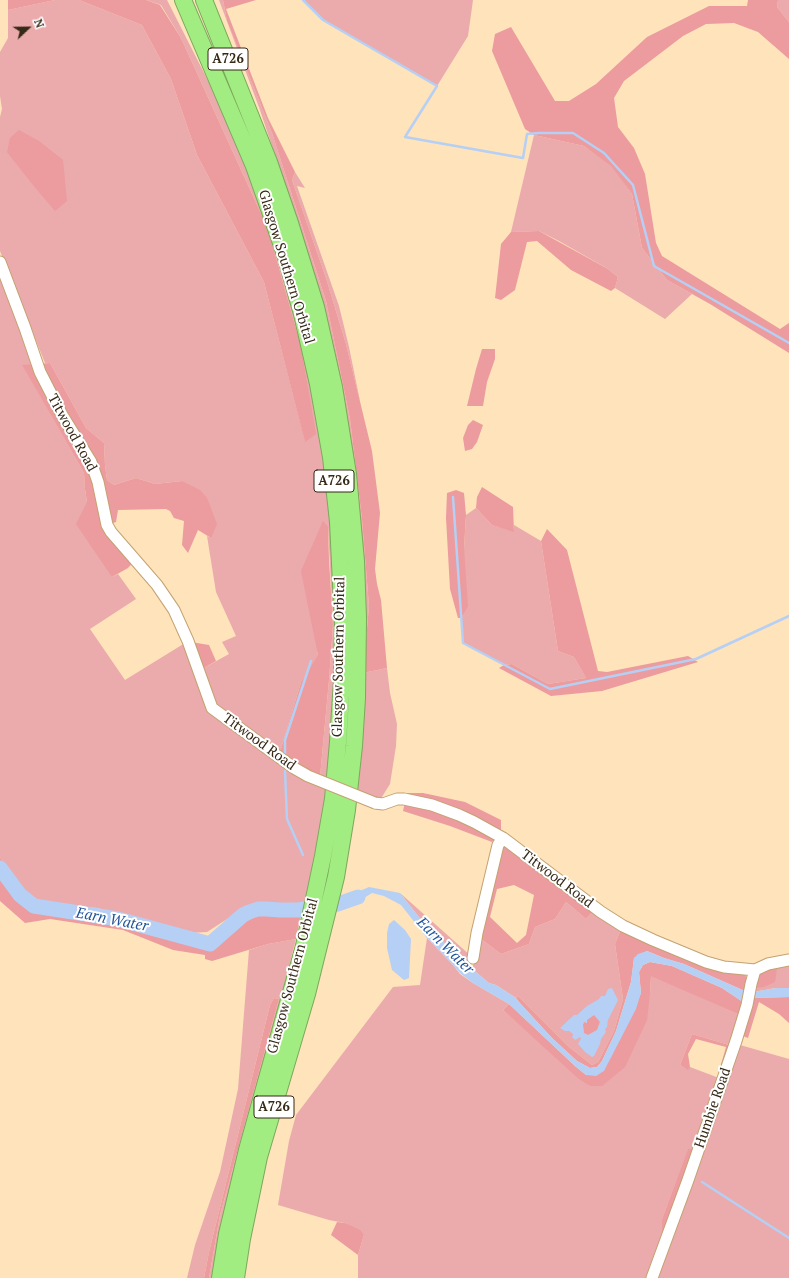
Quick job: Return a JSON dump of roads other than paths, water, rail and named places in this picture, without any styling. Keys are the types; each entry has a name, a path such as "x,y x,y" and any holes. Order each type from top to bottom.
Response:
{"highway":[{"path":"172,0 225,98"},
{"name":"Glasgow Southern Orbital","path":"183,0 254,166 295,289 309,343 330,449 335,487 341,563 343,624 342,680 332,799 323,856 304,946 247,1150 227,1234 220,1278"},
{"name":"Glasgow Southern Orbital","path":"204,0 252,118 280,194 316,307 339,413 352,509 358,618 357,698 347,810 336,877 307,994 259,1157 242,1239 236,1278"},
{"path":"213,0 252,118"}],"street":[{"name":"Titwood Road","path":"0,262 40,372 62,415 91,462 98,482 107,525 111,532 157,585 174,610 188,641 212,708 294,768 308,776 375,803 383,804 397,799 404,799 419,802 459,815 503,838 601,912 622,926 706,962 724,967 755,970"},
{"path":"473,958 477,933 498,845 503,838"},
{"path":"755,970 768,964 789,960"},
{"name":"Humbie Road","path":"652,1278 736,1041 747,1006 755,970"}],"water":[{"path":"369,887 400,893 422,921 454,952 467,961 471,968 489,983 496,985 516,998 552,1038 577,1061 590,1068 597,1067 602,1061 616,1031 631,982 634,958 638,954 647,951 684,964 747,992 743,1002 722,988 672,966 650,962 643,965 639,972 641,993 636,1009 604,1071 596,1076 586,1075 509,1004 473,983 460,973 427,938 401,905 384,896 372,893 356,903 337,909 339,900"},
{"path":"394,920 405,930 411,939 409,978 404,980 392,970 387,948 387,933 389,924"},
{"path":"612,988 618,1000 608,1020 607,1027 605,1029 606,1032 601,1039 594,1056 592,1057 578,1044 581,1038 580,1037 575,1040 572,1037 573,1034 560,1028 574,1015 577,1015 601,996 605,996 608,989","holes":["594,1015 600,1022 597,1030 588,1035 584,1033 584,1022 587,1023 587,1020"]},
{"path":"776,988 789,988 789,997 752,998 753,992"}],"waterway":[{"path":"303,0 323,20 437,86 405,137 523,158 527,134 573,133 604,153 633,185 654,266 789,343"},
{"path":"453,497 463,643 550,689 696,659 789,616"},
{"path":"285,754 285,740 311,661"},
{"path":"285,771 287,819 303,855"},
{"name":"Earn Water","path":"0,868 20,895 34,906 118,919 210,944 243,915 258,909 298,910 338,904 358,897"},
{"path":"702,1182 789,1238"}]}
